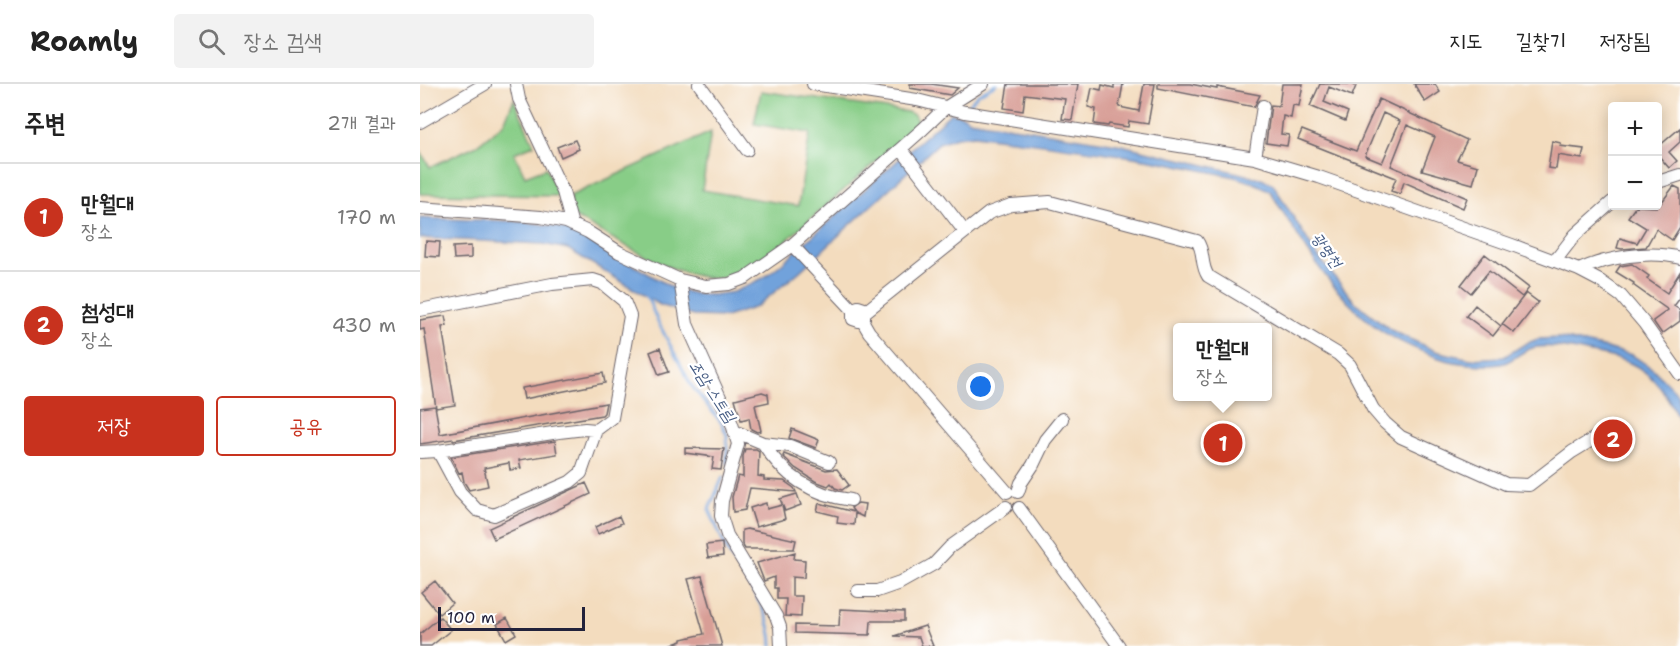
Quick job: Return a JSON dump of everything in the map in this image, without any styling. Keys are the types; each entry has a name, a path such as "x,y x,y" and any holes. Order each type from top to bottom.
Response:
{"street":[{"path":"420,122 485,84"},
{"path":"516,84 519,99 563,192 572,225"},
{"path":"699,84 747,150"},
{"path":"813,84 917,100 954,110 1255,158 1329,181 1555,261 1600,281 1621,296 1644,323 1680,374"},
{"path":"420,208 566,222 681,284 729,284 745,278 794,248 983,84"},
{"path":"1255,158 1263,106"},
{"path":"902,152 965,232"},
{"path":"1662,181 1680,175"},
{"path":"860,314 989,213 1011,205 1050,202 1197,242 1202,248 1203,264 1208,276 1338,354 1350,365 1374,409 1401,437 1506,484 1529,485 1572,452 1595,438 1602,438"},
{"path":"1555,261 1575,235 1608,206"},
{"path":"794,248 860,314 869,332 1012,492"},
{"path":"1579,270 1592,264 1622,257 1665,254 1680,258"},
{"path":"420,310 552,284 593,280 602,283 624,301 630,316 612,418 596,430 580,473 570,482 494,515 477,510 460,492 438,451"},
{"path":"681,284 685,317 738,444 722,501 721,516 727,535 776,616 780,627 780,646"},
{"path":"1062,420 1045,440 1021,483 1003,498 1119,646"},
{"path":"420,452 559,432 596,430"},
{"path":"734,430 763,443 790,446 829,462"},
{"path":"763,443 780,466 806,486 832,497 851,500"},
{"path":"858,591 877,591 900,583 934,564 950,547 1012,507"}],"green space":[{"path":"761,91 908,112 914,115 917,121 915,127 762,262 741,273 718,278 683,272 644,255 573,216 570,196 711,132 702,190 798,206 810,133 754,124"},
{"path":"514,99 534,145 514,153 525,176 546,168 559,196 420,194 420,151 430,167 477,145 504,123"}],"water":[{"path":"951,113 964,116 969,120 1117,144 1259,178 1273,184 1316,254 1354,301 1391,330 1435,351 1471,359 1504,357 1538,339 1560,338 1632,355 1653,369 1678,394 1680,425 1667,397 1654,381 1638,368 1619,359 1567,348 1542,346 1527,350 1504,363 1479,365 1443,359 1403,343 1372,324 1328,279 1270,191 1232,176 1111,154 974,135 957,137 939,143 799,272 756,307 726,317 693,316 660,305 568,249 543,244 420,238 420,218 541,224 578,233 675,289 712,295 734,292 763,278 780,265"}],"building":[{"path":"910,84 958,88 950,95 910,88"},
{"path":"1008,84 1078,84 1072,120 1062,119 1065,99 1025,94 1023,111 1004,108"},
{"path":"1114,84 1123,84 1119,107 1139,111 1144,84 1155,84 1148,124 1129,121 1128,127 1094,124 1096,109 1088,107 1092,88 1101,90 1102,85 1114,88"},
{"path":"1158,84 1190,84 1260,95 1254,107 1158,88"},
{"path":"1282,84 1303,84 1299,106 1293,105 1291,118 1283,116 1281,134 1289,135 1287,146 1266,143 1271,105 1279,106"},
{"path":"1320,84 1356,86 1352,96 1329,87 1324,102 1348,112 1345,121 1310,106"},
{"path":"1414,84 1435,84 1440,92 1425,102"},
{"path":"1379,99 1467,140 1457,160 1478,166 1473,184 1422,170 1435,137 1407,125 1391,166 1467,198 1463,208 1404,182 1400,194 1391,191 1396,178 1298,139 1302,130 1356,151","holes":["1383,113 1400,121 1382,163 1365,156"]},
{"path":"1680,128 1680,142 1669,152 1677,161 1669,168 1662,160 1662,144"},
{"path":"575,140 579,149 561,157 557,147"},
{"path":"1552,141 1561,143 1560,146 1584,149 1582,159 1558,155 1556,169 1548,168"},
{"path":"1674,186 1680,189 1680,227 1672,240 1656,229 1646,247 1617,248 1620,238 1637,243 1646,228 1628,217 1633,210 1662,210 1662,202"},
{"path":"426,241 440,242 439,257 425,256"},
{"path":"471,246 471,258 454,259 453,247"},
{"path":"1485,254 1529,288 1522,297 1489,271 1471,293 1461,285"},
{"path":"1632,264 1649,276 1647,279 1667,293 1680,272 1680,298 1674,306 1680,310 1680,321 1662,334 1653,321 1668,310 1616,272 1620,266"},
{"path":"1526,293 1538,302 1514,333 1502,324"},
{"path":"1475,305 1501,326 1493,336 1466,316"},
{"path":"445,316 447,326 442,327 455,405 436,408 424,329 420,330 420,320"},
{"path":"660,348 669,372 659,375 650,352"},
{"path":"603,373 605,383 524,399 522,388"},
{"path":"762,392 768,394 769,402 755,405 761,431 757,432 751,429 749,418 741,420 735,399"},
{"path":"606,403 602,415 420,444 420,408 435,406 440,434"},
{"path":"792,429 819,440 816,448 789,438"},
{"path":"555,441 557,454 519,460 521,468 510,470 509,463 484,468 488,486 469,490 462,472 459,473 451,457"},
{"path":"685,448 724,449 721,470 712,469 714,457 685,453"},
{"path":"745,449 759,451 758,476 764,477 764,480 784,481 796,492 750,488 745,510 733,512 732,497 738,476 743,477"},
{"path":"784,454 826,470 837,469 849,485 842,490 835,488 831,483 828,486 815,481 795,468 783,456"},
{"path":"586,483 591,494 494,539 489,528"},
{"path":"797,494 801,505 785,511 780,499"},
{"path":"766,503 767,509 782,505 785,519 756,527 750,508"},
{"path":"819,503 854,512 851,508 858,503 865,504 863,517 855,513 854,525 837,523 838,516 817,511"},
{"path":"619,516 622,523 598,534 595,527"},
{"path":"747,529 796,540 794,549 745,549 742,544 742,530"},
{"path":"722,543 723,556 708,558 706,545"},
{"path":"795,552 794,559 805,560 804,578 792,577 792,596 802,596 801,617 785,616 786,599 777,599 774,577 764,581 757,563"},
{"path":"702,576 722,646 672,646 682,639 704,634 688,579"},
{"path":"435,581 452,603 439,614 421,592"},
{"path":"840,609 904,612 904,621 871,621 870,635 795,633 795,625 839,626"},
{"path":"440,617 451,630 431,646 420,646 420,634"},
{"path":"507,618 516,634 506,640 497,624"},
{"path":"925,626 933,646 922,646 919,637 894,636"}],"waterway":[{"path":"966,107 978,94 996,84"},
{"name":"조암 스트림","path":"646,294 691,385 721,422 727,435 727,463"},
{"name":"조암 스트림","path":"723,477 709,509 731,557 764,610 772,646"}],"place":[{"name":"첨성대","path":"1613,439"},
{"name":"만월대","path":"1223,443"}],"water label":[{"name":"광명천","path":"1327,250"}]}
